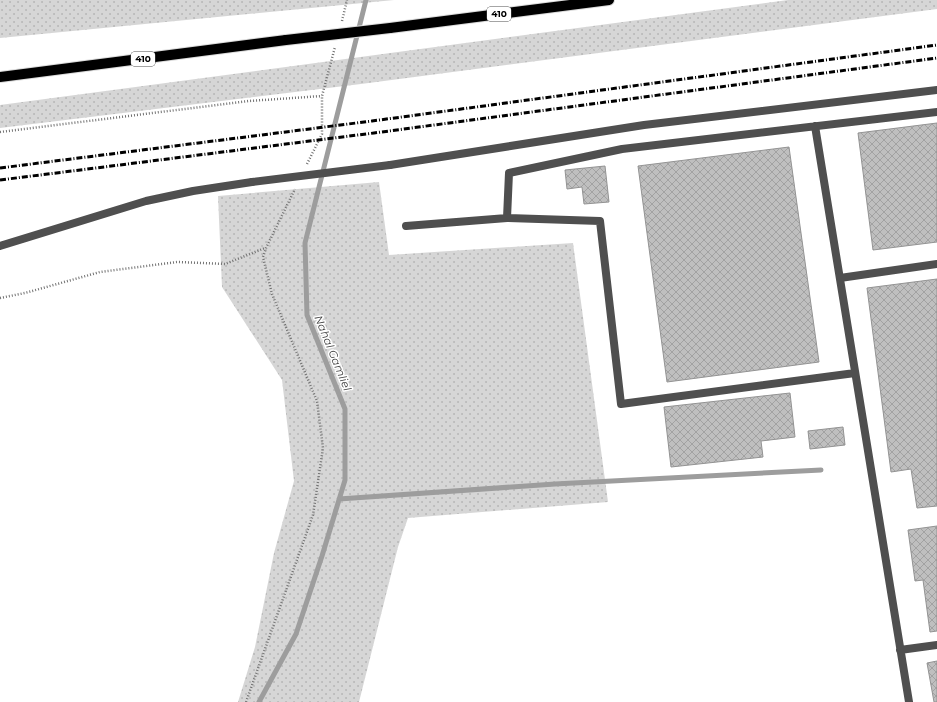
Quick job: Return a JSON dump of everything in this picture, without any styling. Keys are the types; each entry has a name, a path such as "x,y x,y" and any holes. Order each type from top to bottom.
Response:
{"main road":[{"name":"410","path":"0,77 609,0"}],"street":[{"path":"0,246 146,201 193,191 252,182 390,165 644,125 937,90"},
{"path":"507,218 509,173 622,148 937,112"},
{"path":"815,126 908,702"},
{"path":"406,226 507,218 600,221 621,404 855,373"},
{"path":"840,278 937,264"},
{"path":"900,650 937,645"}],"path":[{"path":"0,132 248,101 322,96 322,134 304,169"},
{"path":"246,702 313,514 323,448 317,401 272,294 263,257 297,183"},
{"path":"0,298 25,293 100,272 176,262 225,264 266,248"}],"shaded area":[{"path":"0,0 394,0 0,38"},
{"path":"788,0 937,0 937,9 361,84 0,128 0,105"},
{"path":"379,182 389,255 573,243 608,502 408,518 398,547 359,702 238,702 255,647 274,553 294,481 282,380 222,287 218,196"}],"building":[{"path":"937,123 937,242 873,250 858,133"},
{"path":"789,147 819,362 667,382 638,166"},
{"path":"605,166 609,202 584,204 582,187 567,189 565,170"},
{"path":"937,279 937,506 917,508 911,469 891,472 867,288"},
{"path":"790,393 795,437 761,441 763,457 671,467 664,407"},
{"path":"843,427 845,445 810,449 808,431"},
{"path":"937,526 937,631 930,632 923,580 915,581 908,530"},
{"path":"937,661 937,702 934,702 927,663"}],"waterway":[{"name":"Nahal Gamliel","path":"259,702 296,634 345,480 345,409 307,315 305,243 366,0"},
{"path":"339,499 555,484 821,470"}],"railway":[{"path":"0,168 372,121 937,45"},
{"path":"0,180 374,133 937,58"}]}
